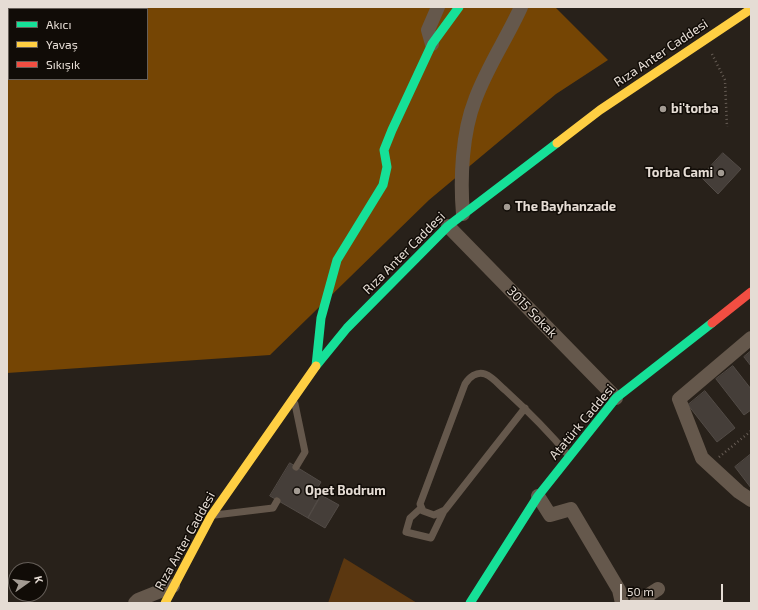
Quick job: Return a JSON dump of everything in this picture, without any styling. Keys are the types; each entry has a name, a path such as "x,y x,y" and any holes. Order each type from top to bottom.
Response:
{"main road":[{"path":"316,366 321,318 337,260 383,185 387,167 384,150 432,44 459,7"},
{"name":"Rıza Anter Caddesi","path":"165,603 211,516 316,366 347,328 448,226 463,214 600,110 751,9"},
{"name":"Atatürk Caddesi","path":"470,603 538,496 616,398 751,292"}],"street":[{"path":"432,44 428,30 438,7"},
{"path":"463,214 461,174 463,152 474,101 522,7"},
{"name":"3015 Sokak","path":"448,226 616,398"},
{"path":"751,338 679,399 702,458 739,492 751,500"},
{"path":"538,496 550,515 571,510 619,590 622,603"},
{"path":"135,603 138,600 173,586"},
{"path":"636,603 658,589"}],"lane":[{"path":"445,510 434,515 428,514 421,508 420,504 465,384 469,378 481,373 490,377 544,426 570,456"},
{"path":"293,398 305,452 296,467"},
{"path":"421,508 410,518 406,532 431,538 445,510 525,408"},
{"path":"211,516 273,508 277,501"}],"path":[{"path":"710,50 725,80 727,127"},
{"path":"710,465 751,431"}],"shaded area":[{"path":"7,7 555,7 608,60 556,94 429,200 270,355 7,373"},
{"path":"344,558 417,603 328,603"}],"building":[{"name":"Torba Cami","path":"723,153 741,169 718,194 701,177"},
{"path":"751,351 751,366 744,357"},
{"path":"733,366 751,389 751,410 744,415 716,379"},
{"path":"705,391 735,428 717,442 688,405"},
{"path":"751,454 751,488 735,467"},
{"path":"290,463 321,482 313,495 319,499 308,518 270,496"},
{"path":"321,495 339,505 325,528 308,518"}],"traffic: fast":[{"path":"316,366 321,318 337,260 383,185 387,167 384,150 392,130 432,44 459,7"},
{"path":"316,366 347,328 448,226 557,143"},
{"path":"470,603 538,496 616,398 712,323"}],"traffic: slow":[{"path":"557,143 600,110 751,9"},
{"path":"165,603 211,516 316,366"}],"traffic: jam":[{"path":"712,323 751,292"}],"place":[{"name":"bi'torba","path":"663,109"},
{"name":"Torba Cami","path":"721,173"},
{"name":"The Bayhanzade","path":"507,207"},
{"name":"Opet Bodrum","path":"297,491"}]}
